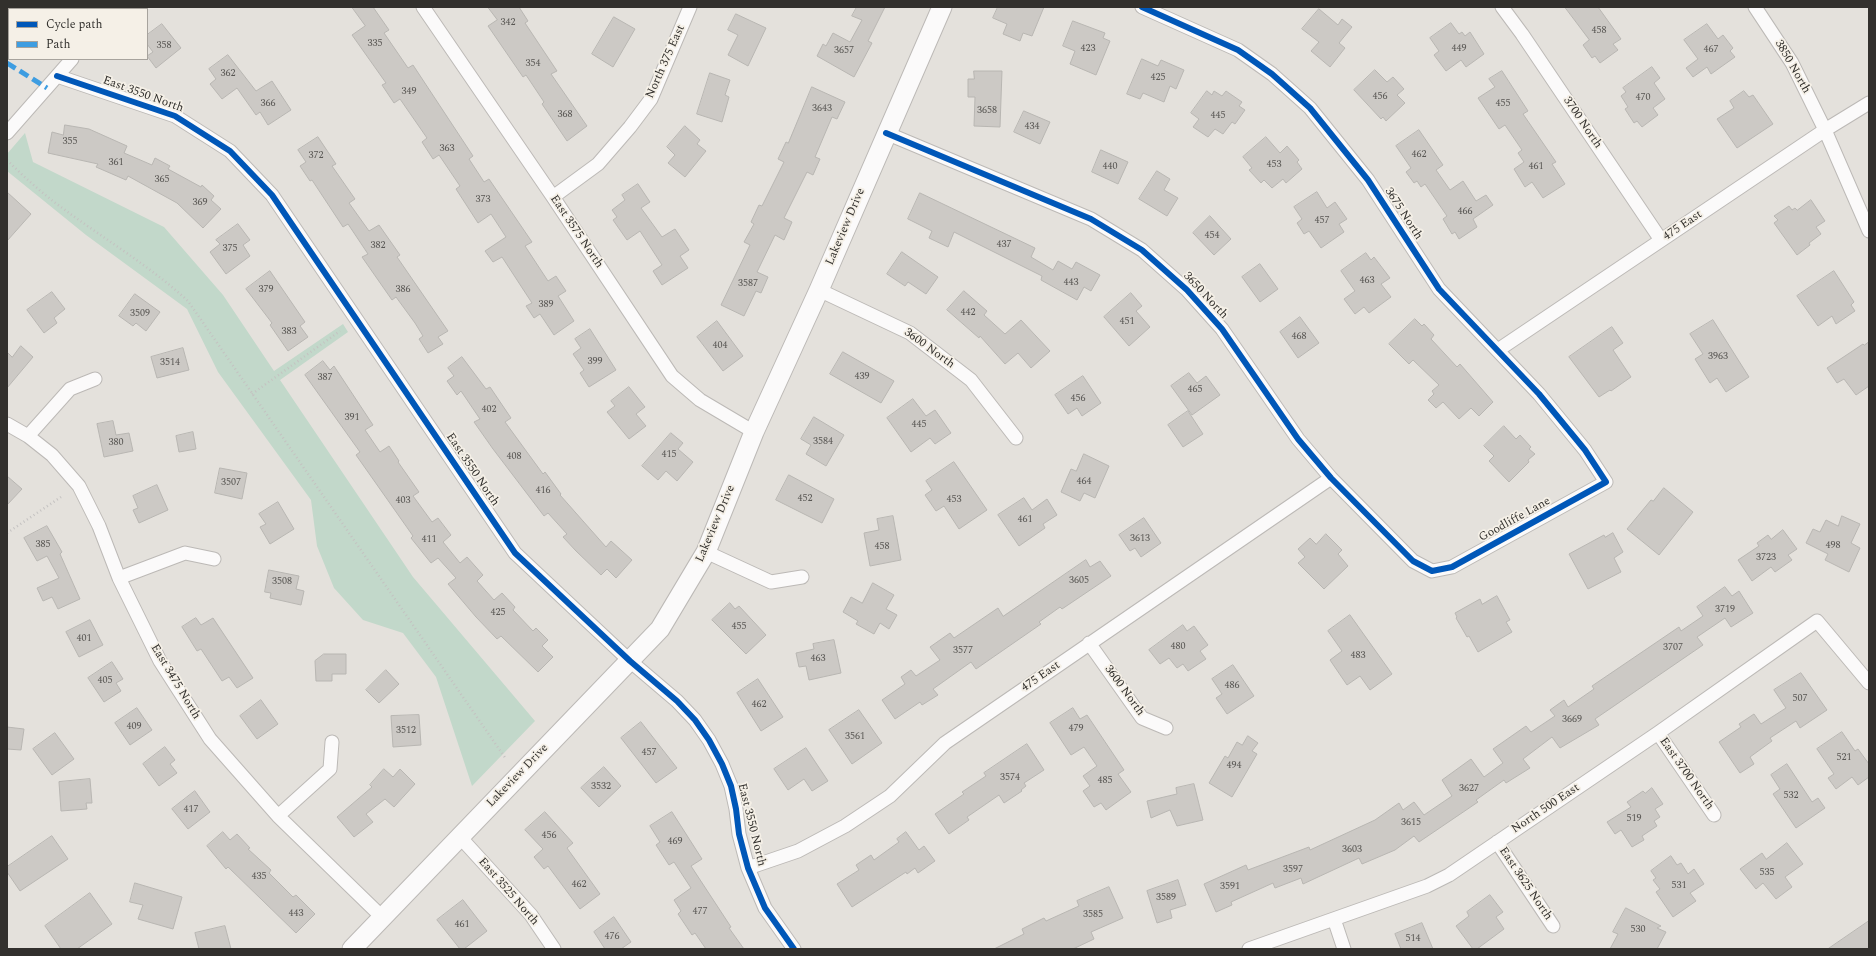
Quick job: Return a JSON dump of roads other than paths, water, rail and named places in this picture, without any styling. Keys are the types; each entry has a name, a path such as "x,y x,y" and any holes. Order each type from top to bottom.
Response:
{"street":[{"name":"East 3575 North","path":"423,7 553,196 672,376 700,400 754,432"},
{"name":"North 375 East","path":"553,196 598,164 638,116 651,98 690,7"},
{"name":"Lakeview Drive","path":"352,949 660,629 706,552 754,432 819,290 942,7"},
{"name":"3675 North","path":"1142,7 1238,50 1272,74 1310,108 1368,180 1439,289 1539,394 1585,450 1606,482"},
{"name":"3700 North","path":"1502,7 1522,34 1661,240"},
{"name":"3850 North","path":"1755,7 1792,63 1825,130 1869,231"},
{"path":"7,133 71,60"},
{"name":"East 3550 North","path":"57,76 175,116 230,151 272,195 515,553 630,661 677,701 695,720 710,740 731,786 739,834 748,868 765,908 794,949"},
{"name":"475 East","path":"1498,350 1825,130 1869,103"},
{"name":"3650 North","path":"886,134 1091,219 1142,250 1187,290 1222,329 1298,439 1331,478 1413,561 1432,571"},
{"name":"3600 North","path":"819,290 910,333 971,380 1016,438"},
{"path":"28,436 70,389 95,379"},
{"name":"East 3475 North","path":"7,424 28,436 52,455 79,486 99,526 119,578 160,661 210,739 278,816 382,917"},
{"name":"475 East","path":"748,868 798,851 845,826 890,796 945,743 1331,478"},
{"name":"Goodliffe Lane","path":"1432,571 1452,567 1606,482"},
{"path":"706,552 771,582 802,577"},
{"path":"119,578 185,553 214,559"},
{"name":"North 500 East","path":"1249,949 1427,886 1449,875 1658,734 1817,621 1869,683"},
{"name":"3600 North","path":"1090,643 1142,718 1166,728"},
{"name":"East 3700 North","path":"1658,734 1714,814"},
{"path":"278,816 330,769 332,742"},
{"name":"East 3525 North","path":"460,837 531,915 554,949"},
{"name":"East 3625 North","path":"1497,842 1553,926"},
{"path":"1334,919 1344,949"}]}
